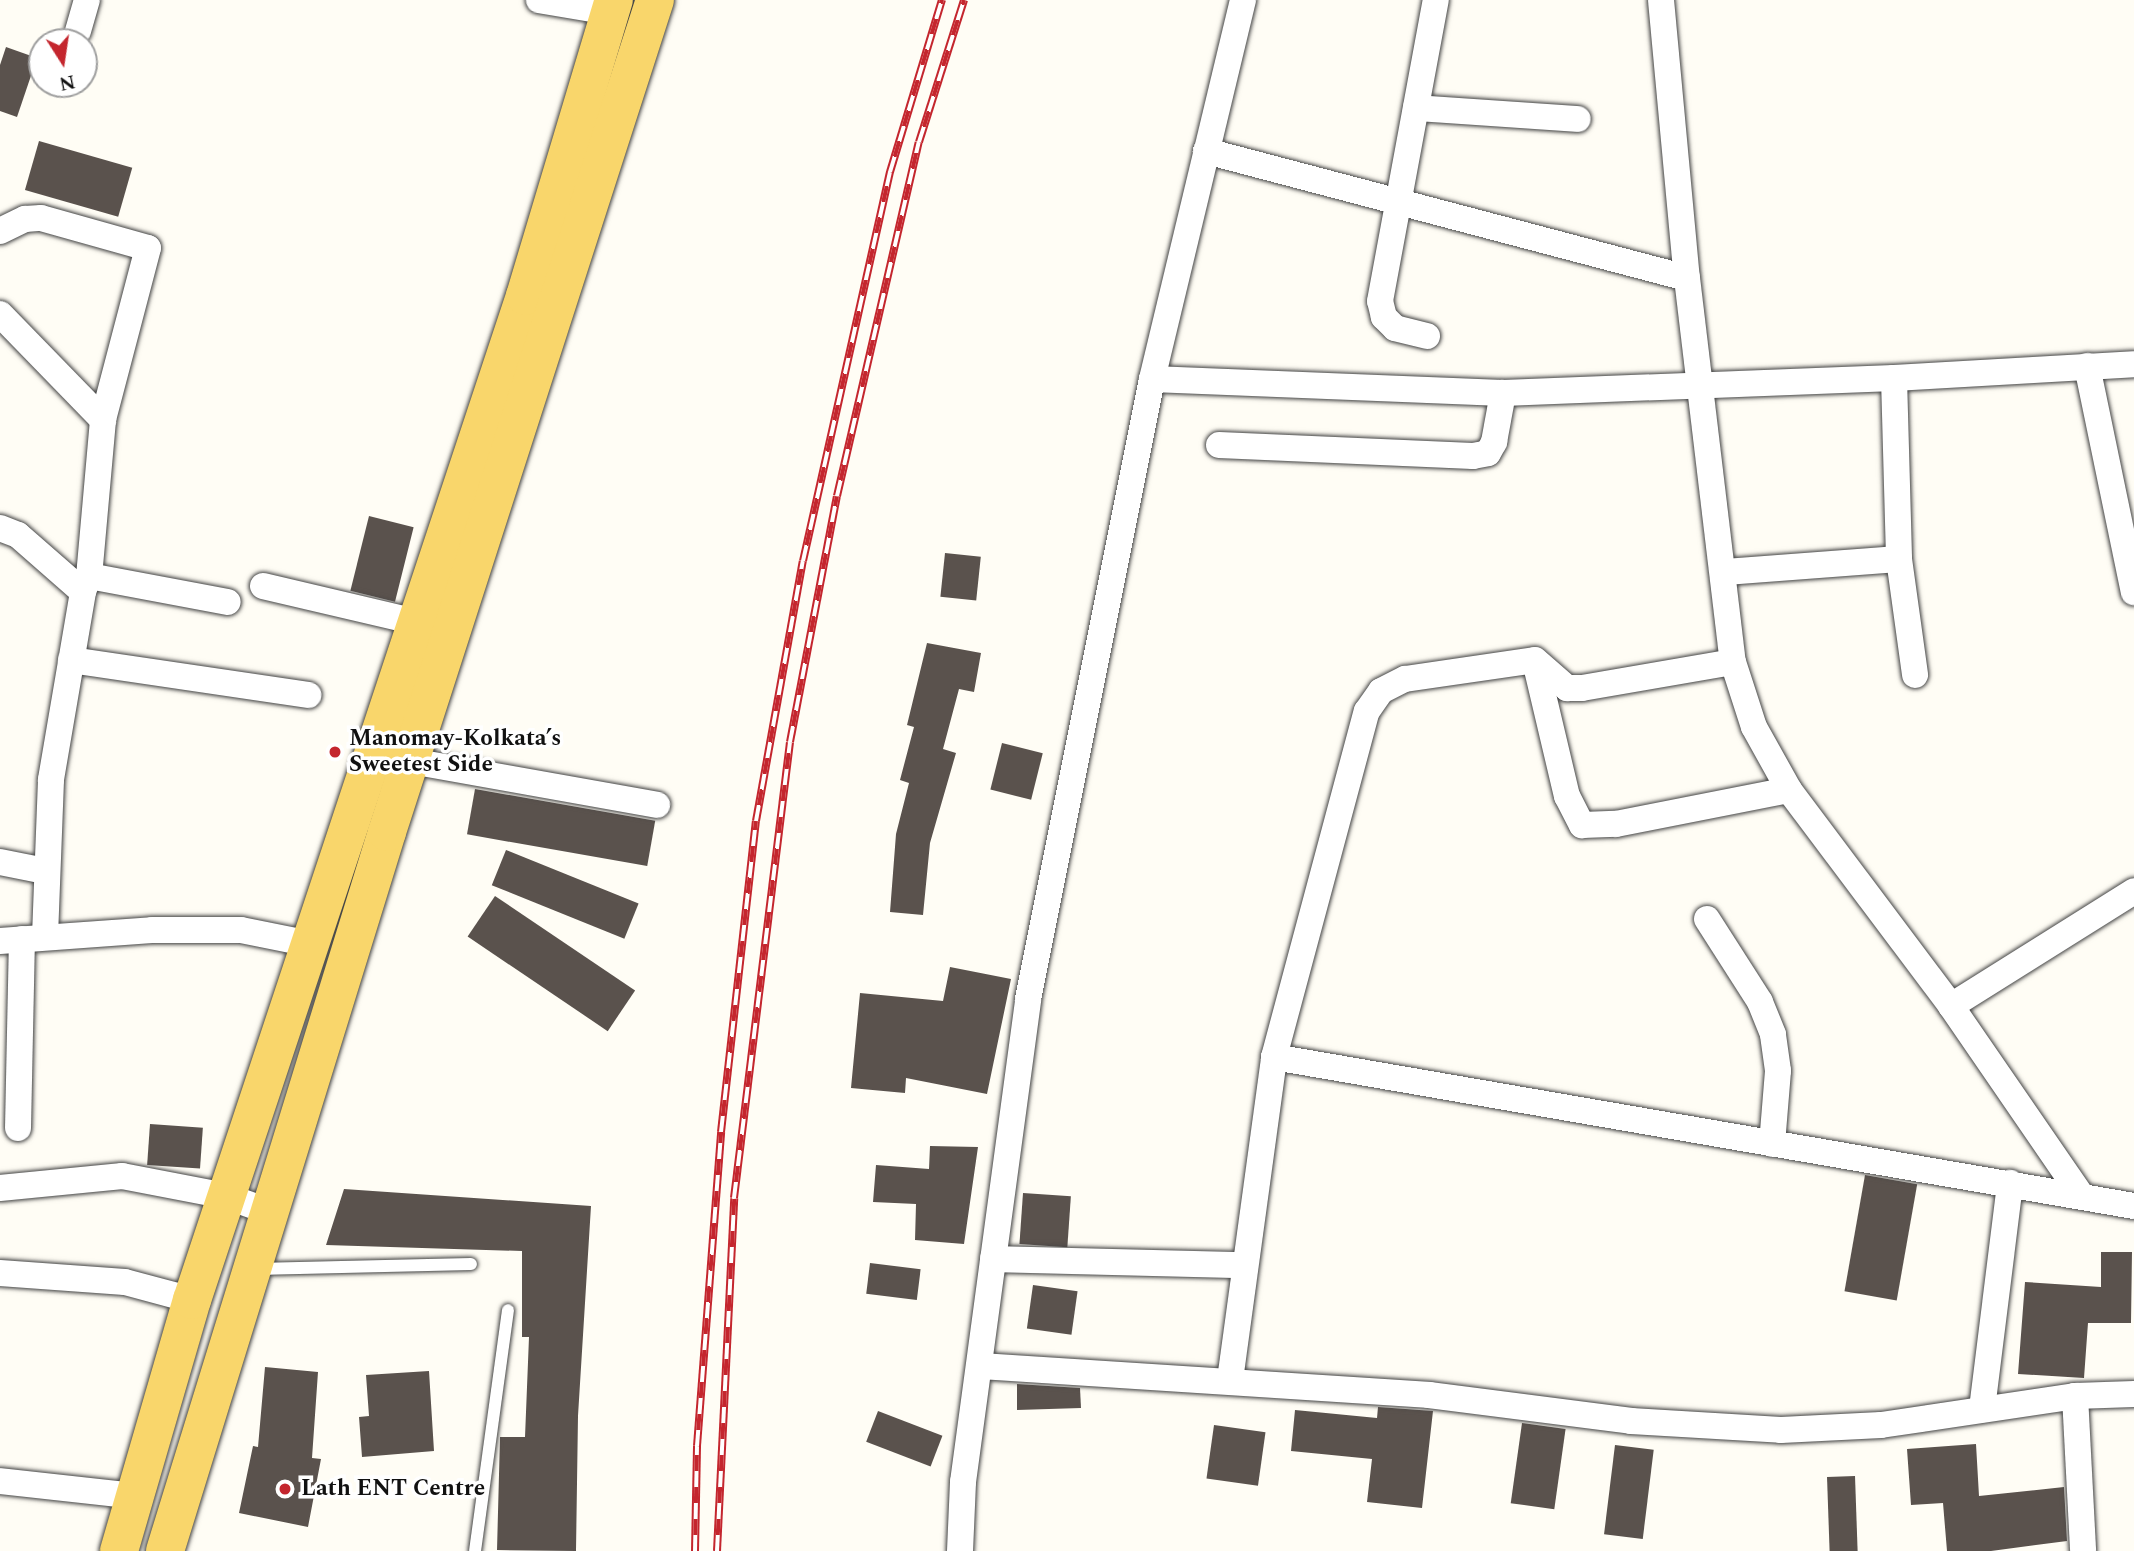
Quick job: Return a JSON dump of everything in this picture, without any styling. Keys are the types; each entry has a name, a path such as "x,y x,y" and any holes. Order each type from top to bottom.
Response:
{"main road":[{"path":"165,1551 411,761 655,0"},
{"path":"119,1551 192,1300 569,158 612,6"}],"street":[{"path":"79,28 86,0"},
{"path":"539,0 612,6"},
{"path":"960,1551 963,1482 982,1366 993,1259 1028,999 1152,379 1243,0"},
{"path":"1427,336 1395,328 1384,317 1380,301 1436,0"},
{"path":"1661,0 1687,278 1725,572 1733,662 1754,727 1789,790 1951,1006 2080,1194"},
{"path":"1416,108 1578,119"},
{"path":"1206,151 1687,278"},
{"path":"0,231 25,219 41,218 148,248 103,420 86,584 51,780 46,871 23,939 18,1128"},
{"path":"0,314 103,420"},
{"path":"1152,379 1503,393 1894,379 2134,364"},
{"path":"2087,366 2134,593"},
{"path":"1894,379 1899,559 1915,674"},
{"path":"1219,445 1474,456 1488,453 1494,442 1503,393"},
{"path":"0,528 18,535 86,584 228,602"},
{"path":"1725,572 1899,559"},
{"path":"263,586 416,622"},
{"path":"71,660 308,695"},
{"path":"1230,1380 1242,1265 1274,1057 1367,710 1381,691 1405,679 1535,660 1567,688 1582,688 1733,662"},
{"path":"1535,660 1567,796 1582,825 1616,824 1789,790"},
{"path":"411,761 657,805"},
{"path":"0,862 46,871"},
{"path":"1951,1006 2134,891"},
{"path":"1707,919 1759,1002 1773,1035 1778,1071 1772,1144"},
{"path":"23,939 241,930 311,944"},
{"path":"1274,1057 1772,1144 2080,1194 2134,1206"},
{"path":"0,1188 121,1176 226,1196 270,1212"},
{"path":"1982,1409 2010,1183"},
{"path":"993,1259 1242,1265"},
{"path":"0,1273 125,1282 192,1300"},
{"path":"982,1366 1429,1395 1631,1421 1781,1430 1881,1425 2075,1396 2134,1394"},
{"path":"2075,1396 2083,1551"},
{"path":"0,1481 135,1496"}],"lane":[{"path":"252,1269 471,1264"},
{"path":"474,1551 508,1310"}],"building":[{"path":"6,47 28,55 28,85 17,117 0,111 0,65"},
{"path":"39,141 132,168 118,217 25,190"},
{"path":"369,516 414,527 395,602 350,591"},
{"path":"945,553 981,557 976,601 940,597"},
{"path":"927,643 981,653 974,692 959,689 943,749 956,753 930,843 923,915 890,912 896,834 909,783 900,780 914,727 907,725"},
{"path":"1002,743 1043,753 1031,800 990,790"},
{"path":"475,789 655,821 647,866 467,834"},
{"path":"506,850 639,904 624,939 492,885"},
{"path":"495,896 635,991 608,1031 468,937"},
{"path":"950,967 1011,979 987,1094 906,1078 905,1093 851,1088 860,993 943,1001"},
{"path":"150,1124 203,1128 200,1169 147,1165"},
{"path":"930,1146 978,1147 964,1244 915,1240 916,1204 873,1202 876,1165 929,1169"},
{"path":"1865,1175 1917,1184 1897,1300 1845,1291"},
{"path":"344,1189 591,1206 578,1416 576,1551 497,1550 500,1437 525,1437 529,1337 522,1337 522,1251 326,1245"},
{"path":"1023,1193 1071,1196 1067,1247 1019,1244"},
{"path":"2101,1252 2132,1252 2131,1323 2088,1323 2084,1378 2018,1374 2025,1282 2101,1287"},
{"path":"870,1263 921,1269 917,1300 866,1294"},
{"path":"1033,1285 1078,1291 1071,1335 1027,1329"},
{"path":"265,1367 318,1372 312,1458 321,1459 308,1527 239,1513 253,1446 258,1447"},
{"path":"429,1371 434,1451 362,1457 359,1417 369,1416 366,1375"},
{"path":"1017,1384 1080,1388 1081,1408 1017,1410"},
{"path":"1378,1407 1433,1411 1422,1508 1367,1502 1372,1459 1291,1451 1295,1410 1377,1418"},
{"path":"878,1411 942,1436 931,1467 866,1442"},
{"path":"1522,1423 1566,1429 1554,1509 1511,1503"},
{"path":"1214,1425 1265,1432 1258,1486 1206,1478"},
{"path":"1976,1444 1979,1496 2064,1487 2067,1541 1991,1551 1947,1551 1943,1503 1911,1505 1907,1449"},
{"path":"1615,1445 1654,1450 1643,1539 1604,1534"},
{"path":"1855,1476 1858,1551 1830,1551 1827,1477"}],"railway":[{"path":"695,1551 697,1446 721,1132 756,821 803,561 890,172 942,0"},
{"path":"717,1551 734,1198 790,742 837,496 919,142 964,0"}],"place":[{"name":"Manomay-Kolkata’s Sweetest Side","path":"335,752"},
{"name":"Lath ENT Centre","path":"285,1489"}]}
